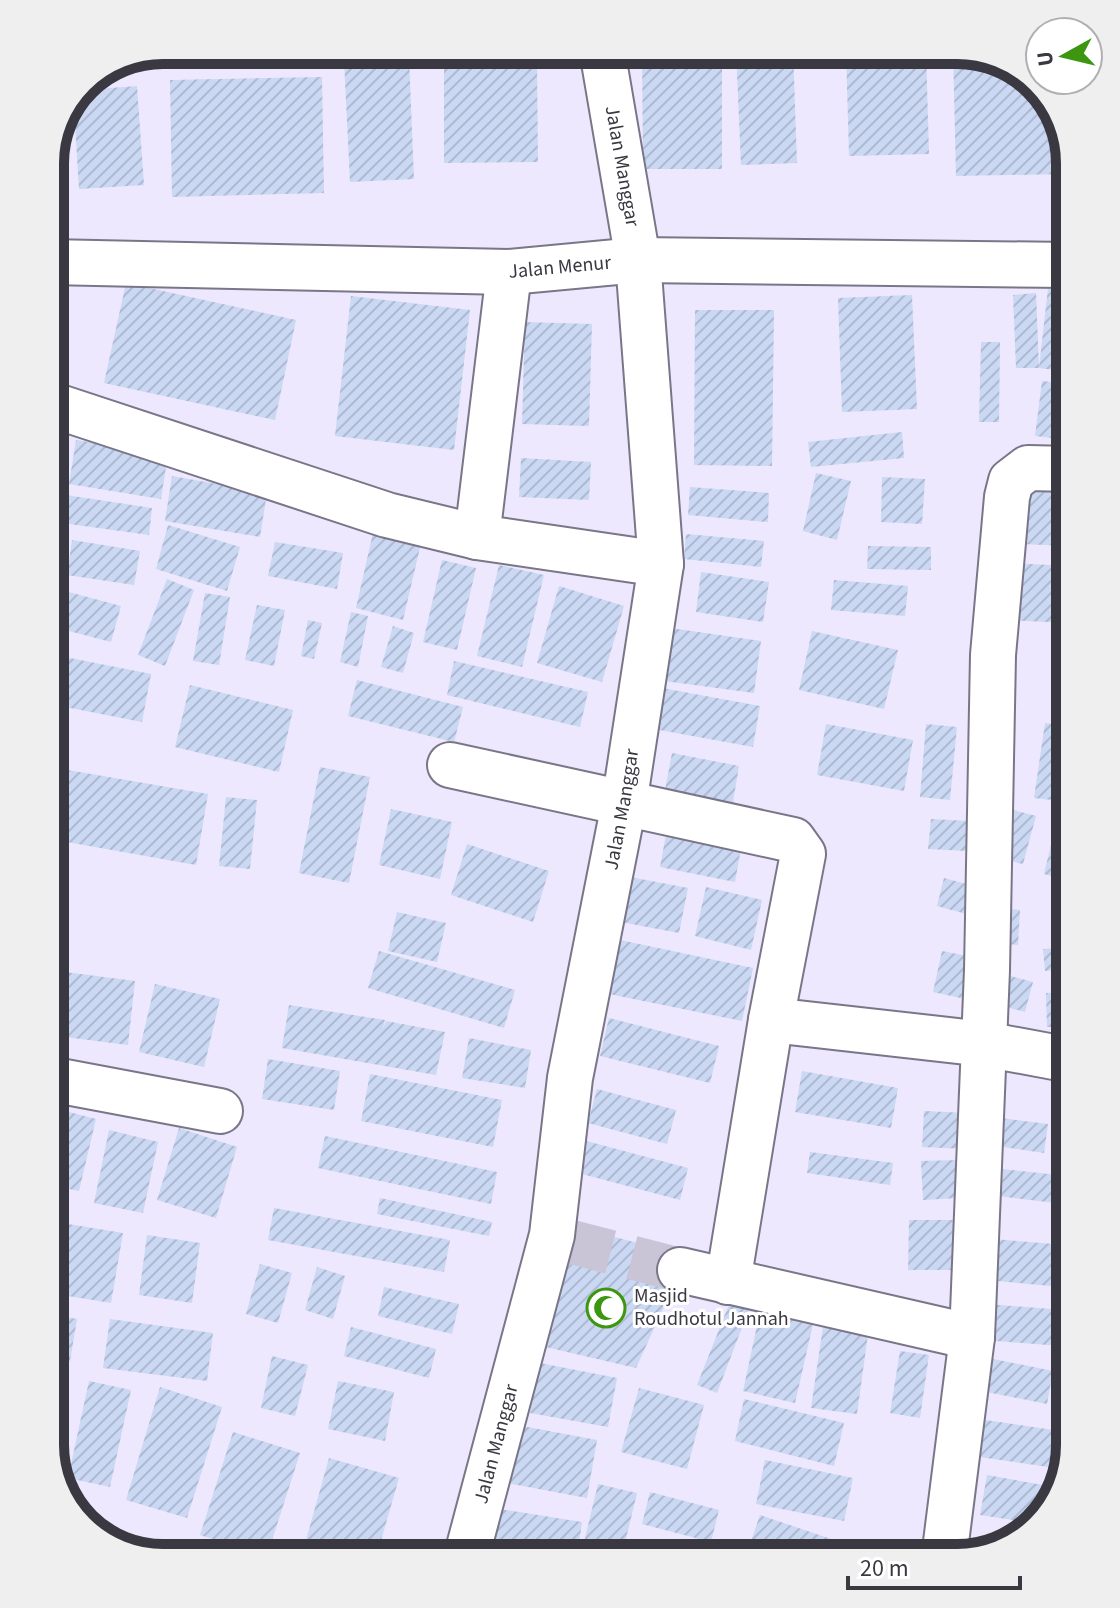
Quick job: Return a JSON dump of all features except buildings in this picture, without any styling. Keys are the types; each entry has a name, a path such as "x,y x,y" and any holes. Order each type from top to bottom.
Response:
{"street":[{"name":"Jalan Manggar","path":"470,1544 560,1238 570,1078 624,804 661,564 638,260 604,64"},
{"name":"Jalan Menur","path":"64,262 509,272 638,260 1056,265"},
{"path":"477,537 509,272"},
{"path":"64,409 387,515 477,537 661,564"},
{"path":"946,1544 972,1337 984,1044 993,655 1007,497 1011,481 1028,468 1056,469"},
{"path":"450,765 793,840 799,845 803,854 771,1020 728,1282"},
{"path":"771,1020 984,1044 1056,1057"},
{"path":"64,1082 220,1111"},
{"path":"680,1270 972,1337"}],"tunnel":[{"path":"568,1241 680,1270"}],"place":[{"name":"Masjid Roudhotul Jannah","path":"606,1308"}]}
